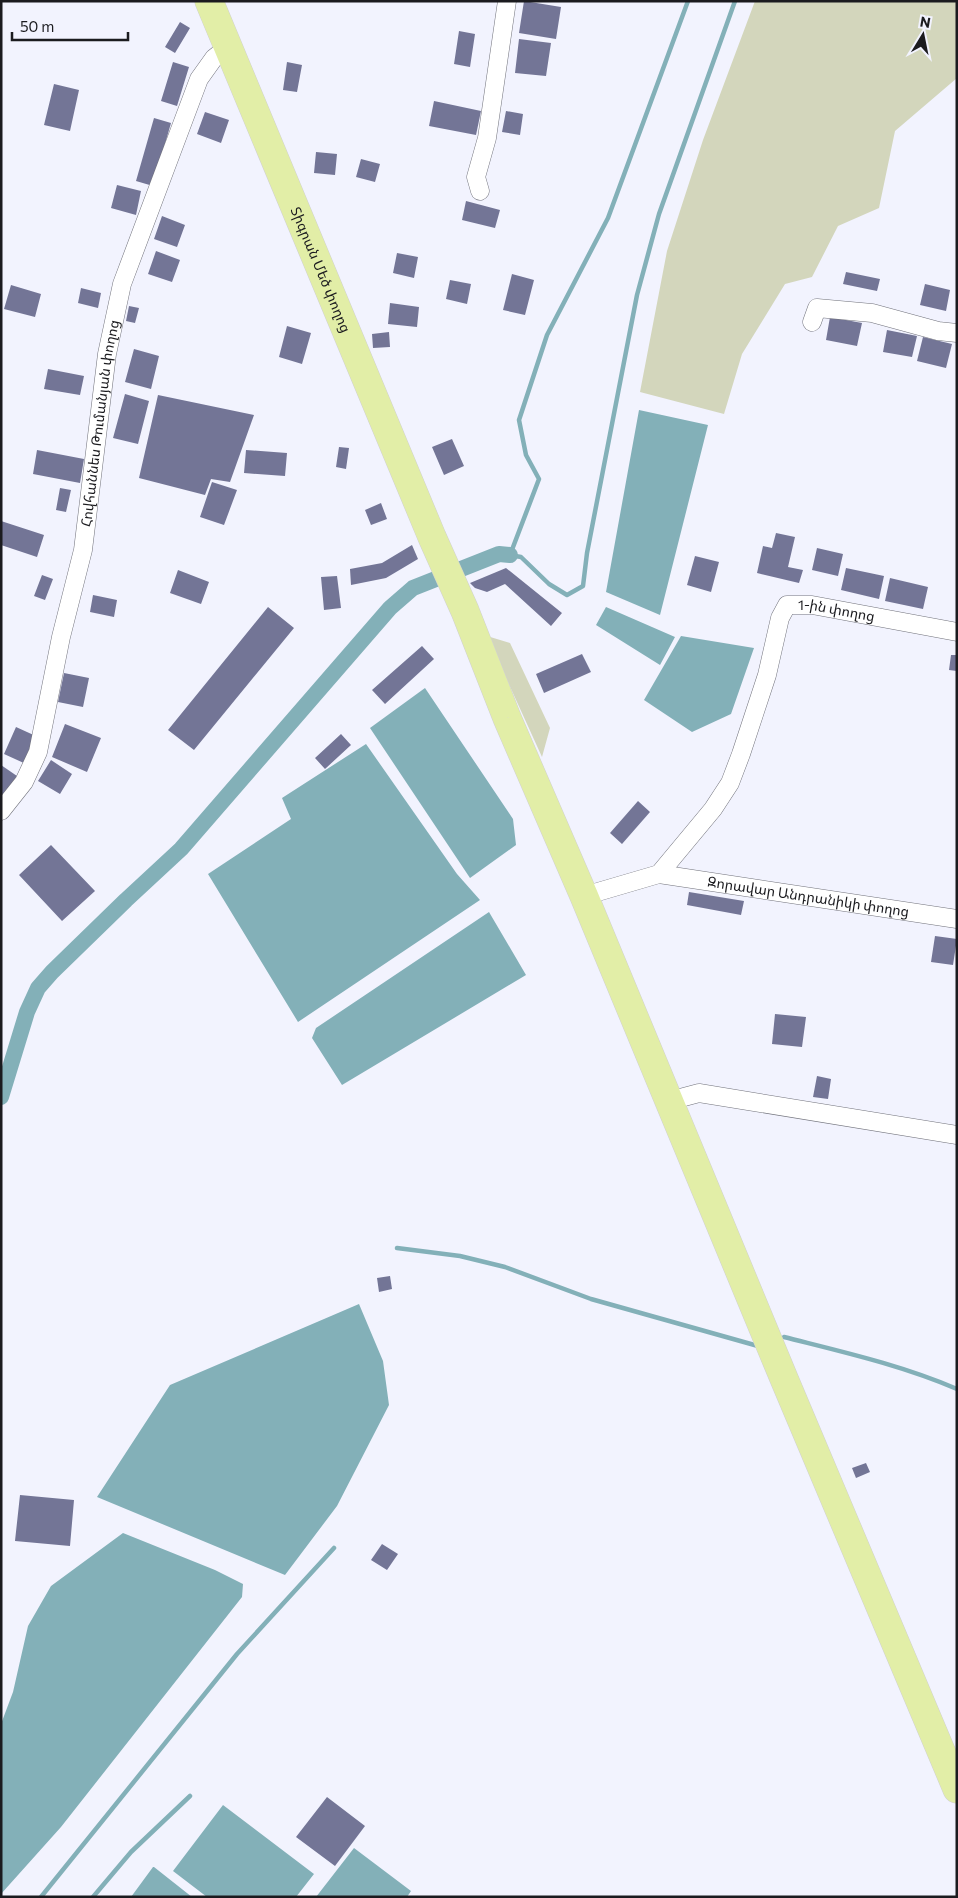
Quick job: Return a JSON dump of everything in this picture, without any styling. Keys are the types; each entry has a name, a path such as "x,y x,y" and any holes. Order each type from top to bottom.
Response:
{"main road":[{"name":"Տիգրան Մեծ փողոց","path":"209,1 432,538 458,594 507,718 584,896 668,1101 957,1789"}],"street":[{"path":"480,191 476,177 487,138 507,1"},
{"name":"Հովհաննես Թումանյան փողոց","path":"1,811 24,782 38,752 56,661 83,550 107,354 122,284 199,80 214,58 228,47"},
{"path":"812,322 818,308 872,313 938,331 957,333"},
{"name":"1-ին փողոց","path":"659,874 713,809 730,783 767,675 780,618 787,605 812,606 957,632"},
{"path":"584,896 659,874"},
{"name":"Զորավար Անդրանիկի փողոց","path":"659,874 957,919"},
{"path":"668,1101 699,1093 957,1135"}],"green space":[{"path":"755,1 957,1 957,78 895,131 879,208 838,226 812,277 785,284 742,354 724,414 640,392 667,251 703,140"},
{"path":"487,636 510,643 550,728 542,757"}],"water":[{"path":"639,410 708,425 660,615 606,592"},
{"path":"606,607 675,637 660,665 596,625"},
{"path":"681,636 754,648 731,714 692,732 644,700"},
{"path":"425,688 513,819 516,845 470,878 370,728"},
{"path":"366,744 457,874 480,900 298,1022 208,874 291,819 282,798"},
{"path":"489,912 526,975 342,1085 312,1038 316,1028"},
{"path":"359,1304 383,1361 389,1405 337,1506 285,1575 97,1497 170,1385"},
{"path":"123,1533 215,1570 243,1584 242,1597 61,1827 1,1894 1,1724 13,1692 28,1626 51,1586"},
{"path":"223,1805 314,1874 296,1897 207,1897 173,1871"},
{"path":"354,1848 411,1891 407,1897 316,1897"},
{"path":"154,1867 192,1897 131,1897"}],"building":[{"path":"524,1 561,7 556,39 519,33"},
{"path":"180,22 190,28 175,53 165,47"},
{"path":"459,31 475,34 470,67 454,64"},
{"path":"519,39 551,43 546,76 515,73"},
{"path":"173,62 189,67 177,106 161,101"},
{"path":"287,62 302,65 297,92 283,90"},
{"path":"54,84 79,90 70,131 44,125"},
{"path":"434,101 481,111 476,135 429,126"},
{"path":"506,111 523,114 520,135 502,132"},
{"path":"205,112 229,120 221,143 197,134"},
{"path":"154,118 171,123 153,186 136,181"},
{"path":"316,152 337,154 335,175 314,173"},
{"path":"361,159 380,164 375,182 356,177"},
{"path":"117,185 141,191 136,215 111,208"},
{"path":"466,201 500,210 495,228 462,220"},
{"path":"162,216 185,225 177,247 154,239"},
{"path":"156,251 180,260 172,282 148,274"},
{"path":"397,253 418,257 414,278 393,273"},
{"path":"846,272 880,279 877,291 843,284"},
{"path":"512,274 534,280 525,315 503,310"},
{"path":"450,280 471,284 467,304 446,299"},
{"path":"925,284 950,290 946,311 920,305"},
{"path":"11,285 41,294 35,317 4,309"},
{"path":"81,288 101,293 98,308 78,303"},
{"path":"390,303 419,307 417,327 388,324"},
{"path":"129,306 139,308 135,323 126,321"},
{"path":"830,317 862,323 857,346 826,340"},
{"path":"287,326 311,333 302,364 279,357"},
{"path":"887,330 917,336 912,357 883,352"},
{"path":"389,332 390,347 373,348 372,334"},
{"path":"923,337 952,344 946,368 917,361"},
{"path":"134,349 159,356 151,389 125,382"},
{"path":"48,369 84,376 80,395 44,389"},
{"path":"125,394 149,401 138,444 113,438"},
{"path":"158,395 254,415 230,482 211,479 205,495 139,478"},
{"path":"452,439 464,466 444,475 432,447"},
{"path":"339,447 349,448 346,469 336,467"},
{"path":"37,450 84,459 80,483 33,474"},
{"path":"246,450 287,453 285,476 244,473"},
{"path":"212,482 237,490 224,525 200,517"},
{"path":"60,488 71,490 66,512 56,510"},
{"path":"381,503 387,519 371,525 365,510"},
{"path":"1,521 44,535 37,557 1,545"},
{"path":"776,533 795,537 788,567 803,570 799,583 757,573 763,546 772,548"},
{"path":"412,545 418,559 386,578 351,585 350,569 382,563"},
{"path":"817,548 843,554 838,576 812,570"},
{"path":"695,556 719,562 711,592 687,585"},
{"path":"506,568 562,613 551,626 505,584 487,592 475,588 470,583"},
{"path":"846,568 884,576 879,599 841,590"},
{"path":"178,570 209,582 201,604 170,593"},
{"path":"42,575 53,579 45,600 34,596"},
{"path":"337,576 341,608 324,610 321,577"},
{"path":"890,578 928,587 923,609 885,601"},
{"path":"93,595 117,600 114,617 90,612"},
{"path":"268,607 294,628 194,750 168,730"},
{"path":"422,646 434,659 385,704 372,690"},
{"path":"582,654 591,672 544,693 536,674"},
{"path":"951,655 957,655 957,671 949,670"},
{"path":"64,673 89,678 83,707 58,702"},
{"path":"65,724 101,738 87,772 52,757"},
{"path":"16,727 38,737 26,764 4,754"},
{"path":"341,734 351,745 325,769 315,758"},
{"path":"51,760 72,774 60,794 38,781"},
{"path":"1,765 17,776 1,798"},
{"path":"638,801 650,812 622,844 610,833"},
{"path":"51,845 95,891 62,921 19,875"},
{"path":"689,892 744,901 741,915 687,905"},
{"path":"935,936 957,939 953,965 931,962"},
{"path":"775,1014 806,1017 802,1047 772,1044"},
{"path":"817,1076 831,1079 828,1099 813,1097"},
{"path":"390,1276 392,1289 379,1292 377,1278"},
{"path":"866,1463 870,1472 856,1478 852,1468"},
{"path":"20,1495 74,1500 70,1546 15,1541"},
{"path":"382,1544 398,1554 387,1570 371,1560"},
{"path":"327,1797 365,1826 335,1866 296,1837"}],"waterway":[{"path":"688,1 608,218 547,335 519,420 526,455 539,479 510,555 521,557 549,584 567,595 583,586 587,553 637,295 659,214 735,1"},
{"path":"1,1097 27,1012 38,988 126,900 181,849 390,608 413,588 499,554 510,555"},
{"path":"397,1248 460,1256 505,1267 591,1299 758,1346"},
{"path":"784,1337 893,1366 957,1389"},
{"path":"41,1897 237,1654 334,1548"},
{"path":"93,1897 131,1852 190,1796"}]}
